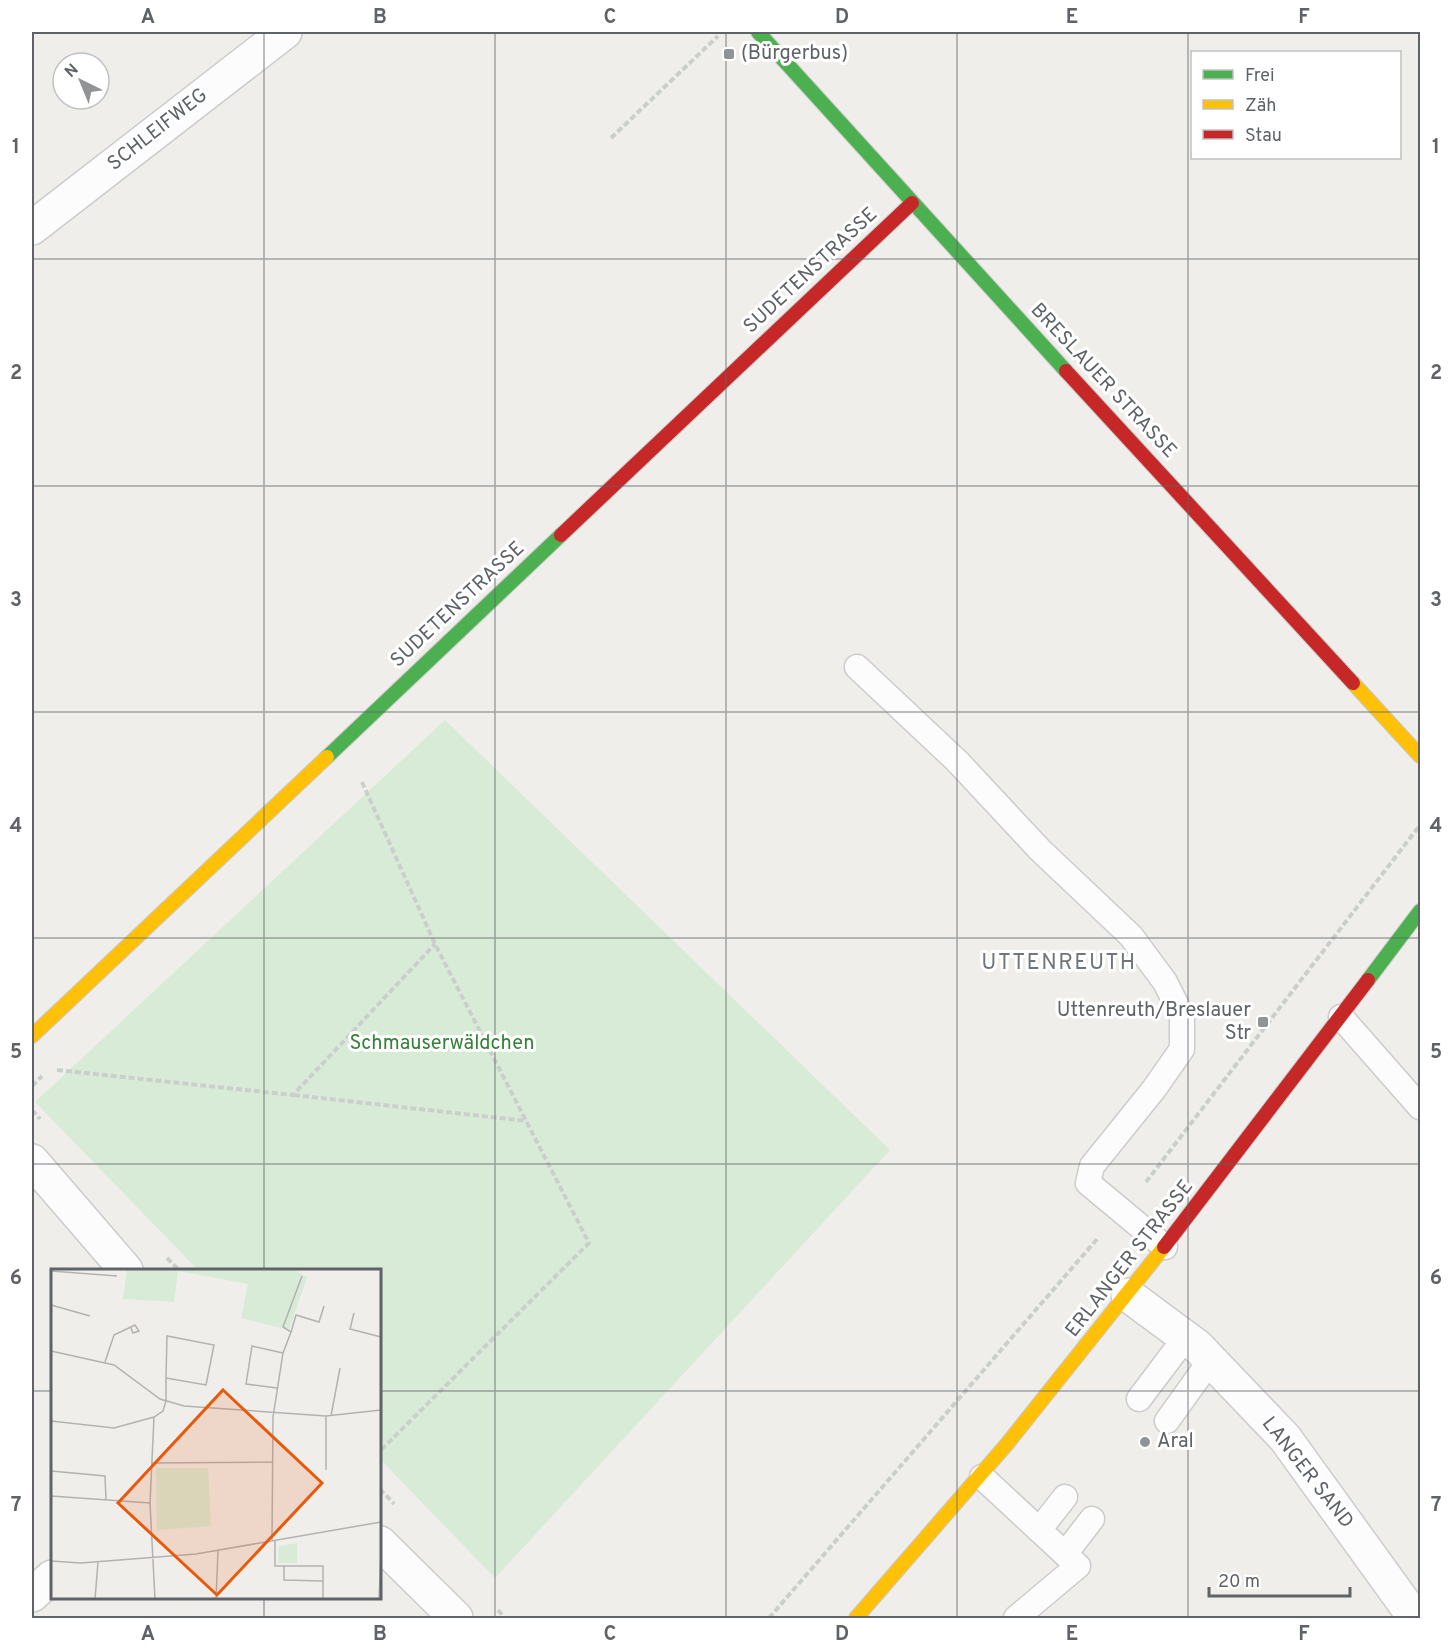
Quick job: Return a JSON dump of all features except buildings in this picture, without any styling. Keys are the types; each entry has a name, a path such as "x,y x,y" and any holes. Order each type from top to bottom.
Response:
{"street":[{"name":"SCHLEIFWEG","path":"32,228 285,32"},
{"name":"BRESLAUER STRASSE","path":"758,32 1420,756"},
{"name":"SUDETENSTRASSE","path":"32,1036 912,203"},
{"name":"ERLANGER STRASSE","path":"856,1618 982,1477 1128,1295 1420,911"},
{"path":"32,1161 125,1269"},
{"name":"LANGER SAND","path":"1128,1295 1197,1346 1285,1438 1416,1618"},
{"path":"381,1544 456,1618"},
{"path":"32,1595 51,1578"}],"lane":[{"path":"857,667 958,762 1040,850 1131,936 1165,982 1182,1016 1182,1049 1154,1089 1092,1166 1089,1183 1165,1247"},
{"path":"1341,1017 1420,1107"},
{"path":"1139,1399 1185,1338"},
{"path":"1167,1421 1210,1361"},
{"path":"982,1477 1078,1566 1016,1618"},
{"path":"1039,1530 1065,1497"},
{"path":"1065,1554 1092,1519"}],"path":[{"path":"611,138 723,32"},
{"path":"358,774 435,944 589,1243 381,1450"},
{"path":"769,1618 1137,1193 1420,825"},
{"path":"293,1095 435,944"},
{"path":"50,1069 527,1121"}],"green space":[{"name":"Schmauserwäldchen","path":"445,720 890,1150 495,1578 381,1460 381,1269 197,1269 35,1102"}],"traffic: fast":[{"path":"758,32 1066,371"},
{"path":"327,757 561,535"},
{"path":"1368,980 1420,911"}],"traffic: slow":[{"path":"1353,683 1420,756"},
{"path":"32,1036 327,757"},
{"path":"856,1618 1007,1444 1164,1247"}],"traffic: jam":[{"path":"561,535 912,203"},
{"path":"1066,371 1353,683"},
{"path":"1164,1247 1368,980"}],"place":[{"name":"(Bürgerbus)","path":"729,54"},
{"name":"Uttenreuth/Breslauer Str","path":"1263,1022"},
{"name":"Aral","path":"1145,1442"}],"district":[{"name":"UTTENREUTH","path":"1059,963"}]}
